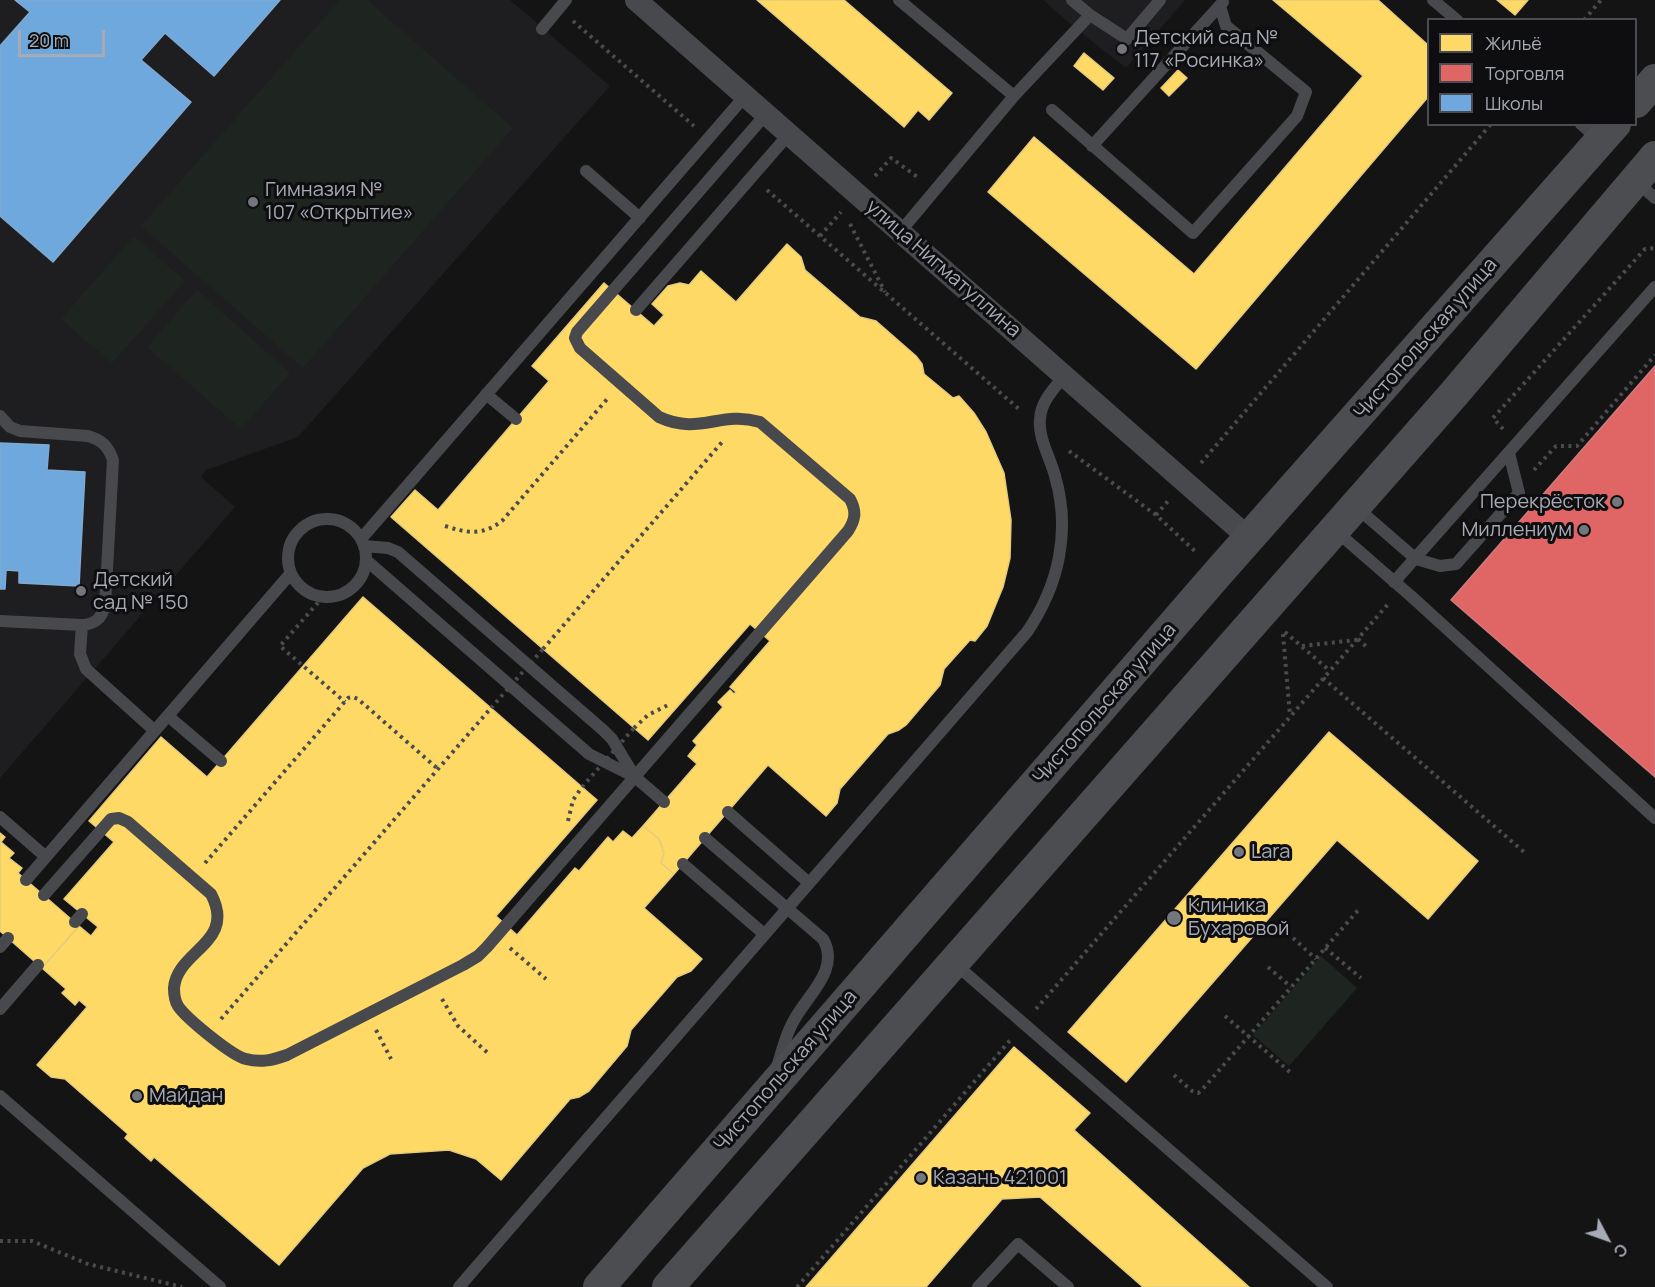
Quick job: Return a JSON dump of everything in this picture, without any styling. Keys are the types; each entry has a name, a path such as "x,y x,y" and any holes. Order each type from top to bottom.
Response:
{"main road":[{"path":"1637,100 1655,80"},
{"name":"Чистопольская улица","path":"599,1287 1250,539 1599,130"},
{"path":"668,1287 1453,395 1645,189 1655,157"}],"street":[{"name":"улица Нигматуллина","path":"636,0 1250,539"}],"lane":[{"path":"899,0 1014,96"},
{"path":"1072,0 1090,15 1127,39 1160,0"},
{"path":"1433,0 1454,18"},
{"path":"1092,146 1222,3"},
{"path":"1052,110 1193,233 1297,116 1306,92 1227,26 1222,3"},
{"path":"542,29 562,4"},
{"path":"900,232 1014,96 1090,15"},
{"path":"363,542 486,394 745,96"},
{"path":"44,895 111,819 116,818 128,822 211,894 217,904 217,926 211,937 181,971 176,981 174,990 179,1008 230,1052 244,1059 257,1061 271,1061 287,1055 472,960 487,947 854,522 855,514 850,499 760,422 730,418 696,426 671,422 659,417 580,348 575,338 577,332 766,114"},
{"path":"636,310 789,134"},
{"path":"586,171 640,218"},
{"path":"1394,582 1655,287"},
{"path":"459,1287 1027,632 1043,606 1058,566 1061,548 1063,516 1059,490 1040,427 1043,405 1065,376"},
{"path":"486,394 516,419"},
{"path":"0,416 10,426 20,431 88,436 99,439 110,450 113,460 105,606 102,614 97,621 82,626 0,621"},
{"path":"1355,507 1416,559 1440,566 1456,564 1519,493 1512,449"},
{"path":"319,520 339,521 348,525 363,542 366,560 361,577 349,591 340,595 323,597 304,590 291,573 288,564 291,544 295,536 310,523 319,520"},
{"path":"1335,531 1412,597 1655,818"},
{"path":"363,542 398,552 603,730 612,739 635,777"},
{"path":"366,560 590,754 635,777 664,802"},
{"path":"26,880 291,573"},
{"path":"82,626 81,654 86,669 155,731"},
{"path":"168,716 221,761"},
{"path":"728,812 809,883"},
{"path":"0,817 46,857"},
{"path":"705,838 823,939 827,947 829,961 825,972 793,1022 771,1088"},
{"path":"683,864 765,934"},
{"path":"954,963 1327,1287"},
{"path":"0,1009 39,965"},
{"path":"0,1096 220,1287"},
{"path":"978,1287 1018,1244 1068,1287"}],"path":[{"path":"1586,18 1601,0"},
{"path":"562,4 708,139"},
{"path":"752,177 1059,444 1156,515 1489,126"},
{"path":"891,158 935,190"},
{"path":"820,236 843,210 886,293"},
{"path":"1539,466 1512,449 1493,417 1645,249 1655,248"},
{"path":"445,526 467,533 476,533 494,527 502,521 620,384"},
{"path":"209,1034 743,418"},
{"path":"323,597 280,646 345,702"},
{"path":"796,1287 1357,639 1392,600 1412,597"},
{"path":"1282,629 1290,717"},
{"path":"1302,646 1357,639 1368,648"},
{"path":"1323,678 1524,852"},
{"path":"193,878 351,697 358,699 438,769"},
{"path":"582,787 634,728"},
{"path":"1174,1075 1192,1091 1198,1093 1360,908"},
{"path":"1293,939 1316,959"},
{"path":"1325,948 1361,978"},
{"path":"1268,967 1291,987"},
{"path":"432,981 458,1026 490,1055"},
{"path":"368,1014 390,1059"},
{"path":"1225,1016 1291,1073"},
{"path":"0,1240 32,1241 88,1264 182,1287"}],"shaded area":[{"name":"Гимназия № 107 «Открытие»","path":"0,0 510,0 610,86 298,437 206,470 201,477 235,507 0,778"},
{"path":"340,0 367,0 513,128 303,368 141,226"},
{"name":"Детский сад № 117 «Росинка»","path":"1043,0 1185,0 1126,68"},
{"path":"134,236 185,281 112,363 61,319"},
{"path":"197,290 290,373 241,429 147,347"},
{"path":"1321,956 1357,988 1289,1066 1253,1035"}],"building: Жильё":[{"path":"757,0 844,0 952,93 929,120 918,110 904,127"},
{"path":"1273,0 1378,0 1427,44 1427,98 1196,369 988,192 1034,137 1194,274 1363,76"},
{"path":"1497,0 1528,0 1515,15"},
{"path":"1084,53 1114,78 1103,90 1074,66"},
{"path":"1178,70 1187,78 1169,96 1161,88"},
{"path":"787,244 801,257 805,270 860,317 876,321 916,356 922,364 924,374 953,398 959,396 974,413 986,432 1004,473 1011,520 1010,558 1003,587 987,626 975,641 970,640 944,669 940,685 906,725 888,734 840,789 837,803 826,816 768,765 674,874 661,863 664,853 659,839 643,826 697,764 688,756 697,745 693,741 723,707 718,702 730,690 734,694 736,692 730,687 770,641 750,624 648,740 391,517 415,490 438,510 549,381 532,366 604,283 654,326 664,315 652,304 668,286 680,283 689,285 701,271 736,302"},
{"path":"363,597 597,800 496,916 517,935 575,868 579,871 608,837 613,842 623,831 632,838 643,826 659,839 664,853 661,863 674,874 644,908 702,959 691,971 677,977 631,1030 627,1046 589,1091 570,1099 501,1180 476,1159 449,1150 390,1154 363,1168 279,1265 154,1157 151,1161 125,1138 128,1134 65,1079 51,1077 37,1065 87,1007 79,1000 75,1005 62,993 66,989 42,968 79,926 91,936 98,927 64,899 114,842 89,821 161,737 207,777"},
{"path":"1329,732 1478,861 1428,919 1337,840 1126,1082 1068,1032"},
{"path":"0,833 5,837 1,842 14,853 9,858 22,868 18,873 79,926 42,968 0,931"},
{"path":"1014,1047 1090,1113 1074,1130 1249,1287 1143,1287 1040,1197 1002,1199 926,1287 806,1287"}],"building: Торговля":[{"name":"Миллениум","path":"1655,366 1655,777 1451,600"}],"building: Школы":[{"path":"15,0 280,0 214,76 165,33 141,60 191,102 53,262 0,216 0,46 30,12"},
{"path":"0,443 49,445 47,470 85,472 79,586 19,583 19,571 6,570 5,589 0,589"}],"place":[{"name":"Детский сад № 117 «Росинка»","path":"1122,49"},
{"name":"Гимназия № 107 «Открытие»","path":"253,202"},
{"name":"Перекрёсток","path":"1617,502"},
{"name":"Миллениум","path":"1584,530"},
{"name":"Детский сад № 150","path":"81,591"},
{"name":"Lara","path":"1239,852"},
{"name":"Клиника Бухаровой","path":"1174,918"},
{"name":"Майдан","path":"137,1096"},
{"name":"Казань 421001","path":"921,1178"}]}
